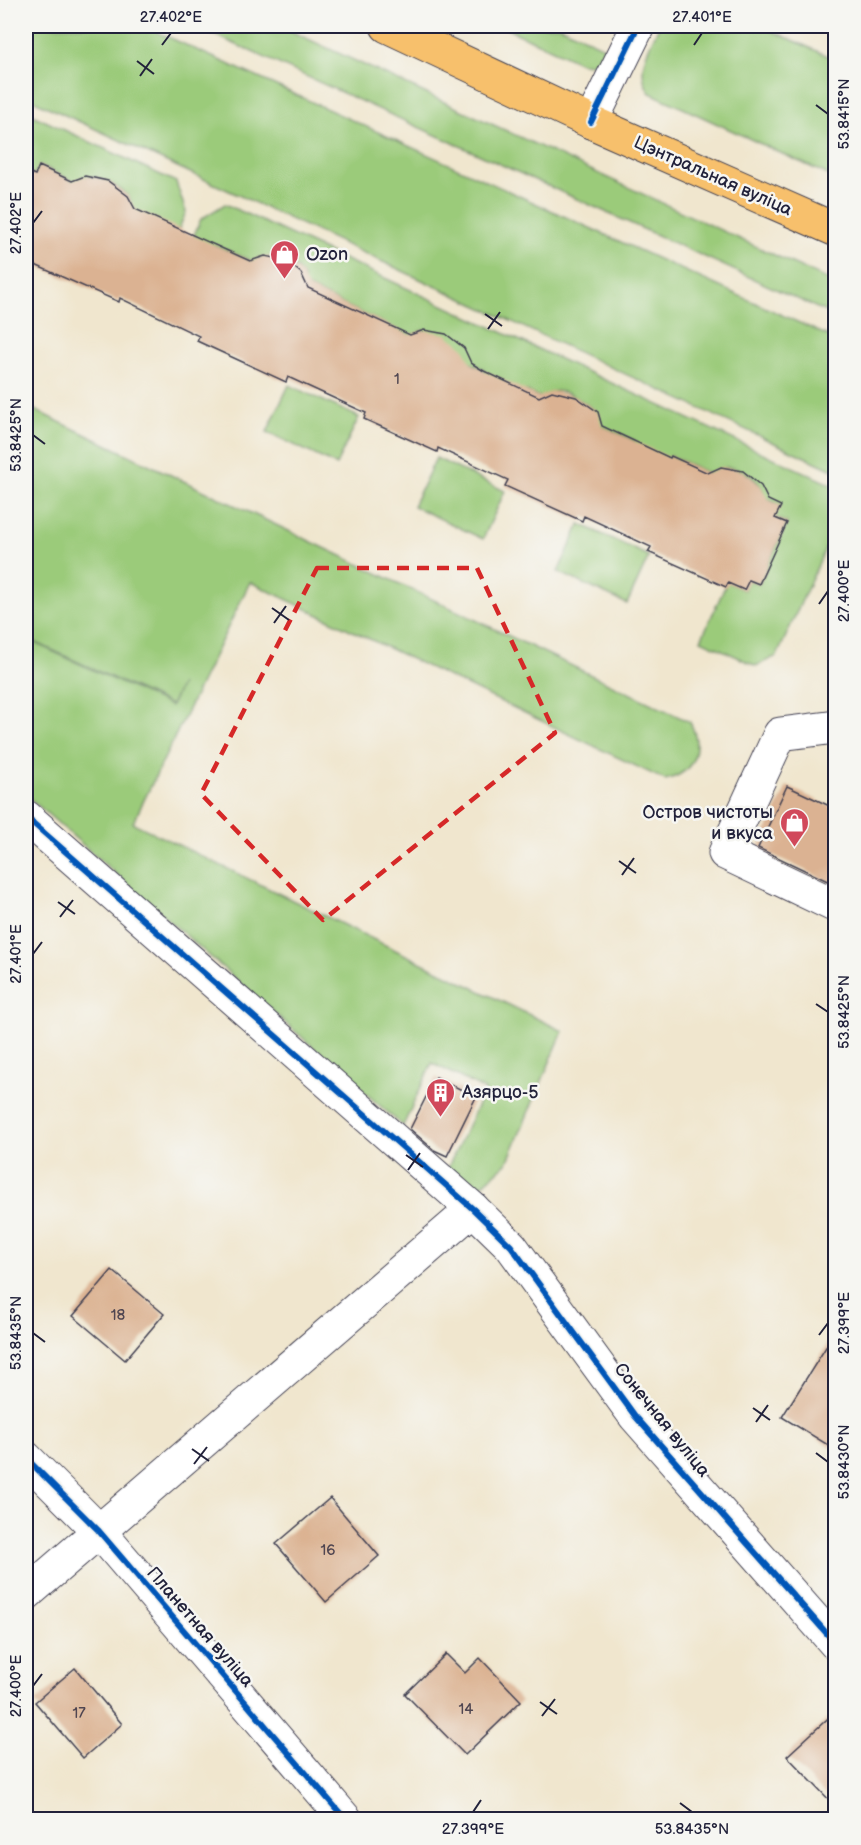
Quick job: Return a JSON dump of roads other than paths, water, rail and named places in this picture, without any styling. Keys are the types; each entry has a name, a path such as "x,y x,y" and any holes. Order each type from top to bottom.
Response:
{"main road":[{"name":"Цэнтральная вуліца","path":"387,26 591,122 836,230"}],"street":[{"path":"591,122 638,26"},
{"path":"836,727 780,734 725,853 836,906"},
{"name":"Сонечная вуліца","path":"26,817 473,1209 511,1246 635,1416 836,1644"},
{"path":"26,1594 473,1209"},
{"name":"Планетная вуліца","path":"26,1458 98,1530 346,1820"}],"place":[{"name":"Ozon","path":"285,280"},
{"name":"Остров чистоты и вкуса","path":"794,848"},
{"name":"Азярцо-5","path":"441,1118"}]}
